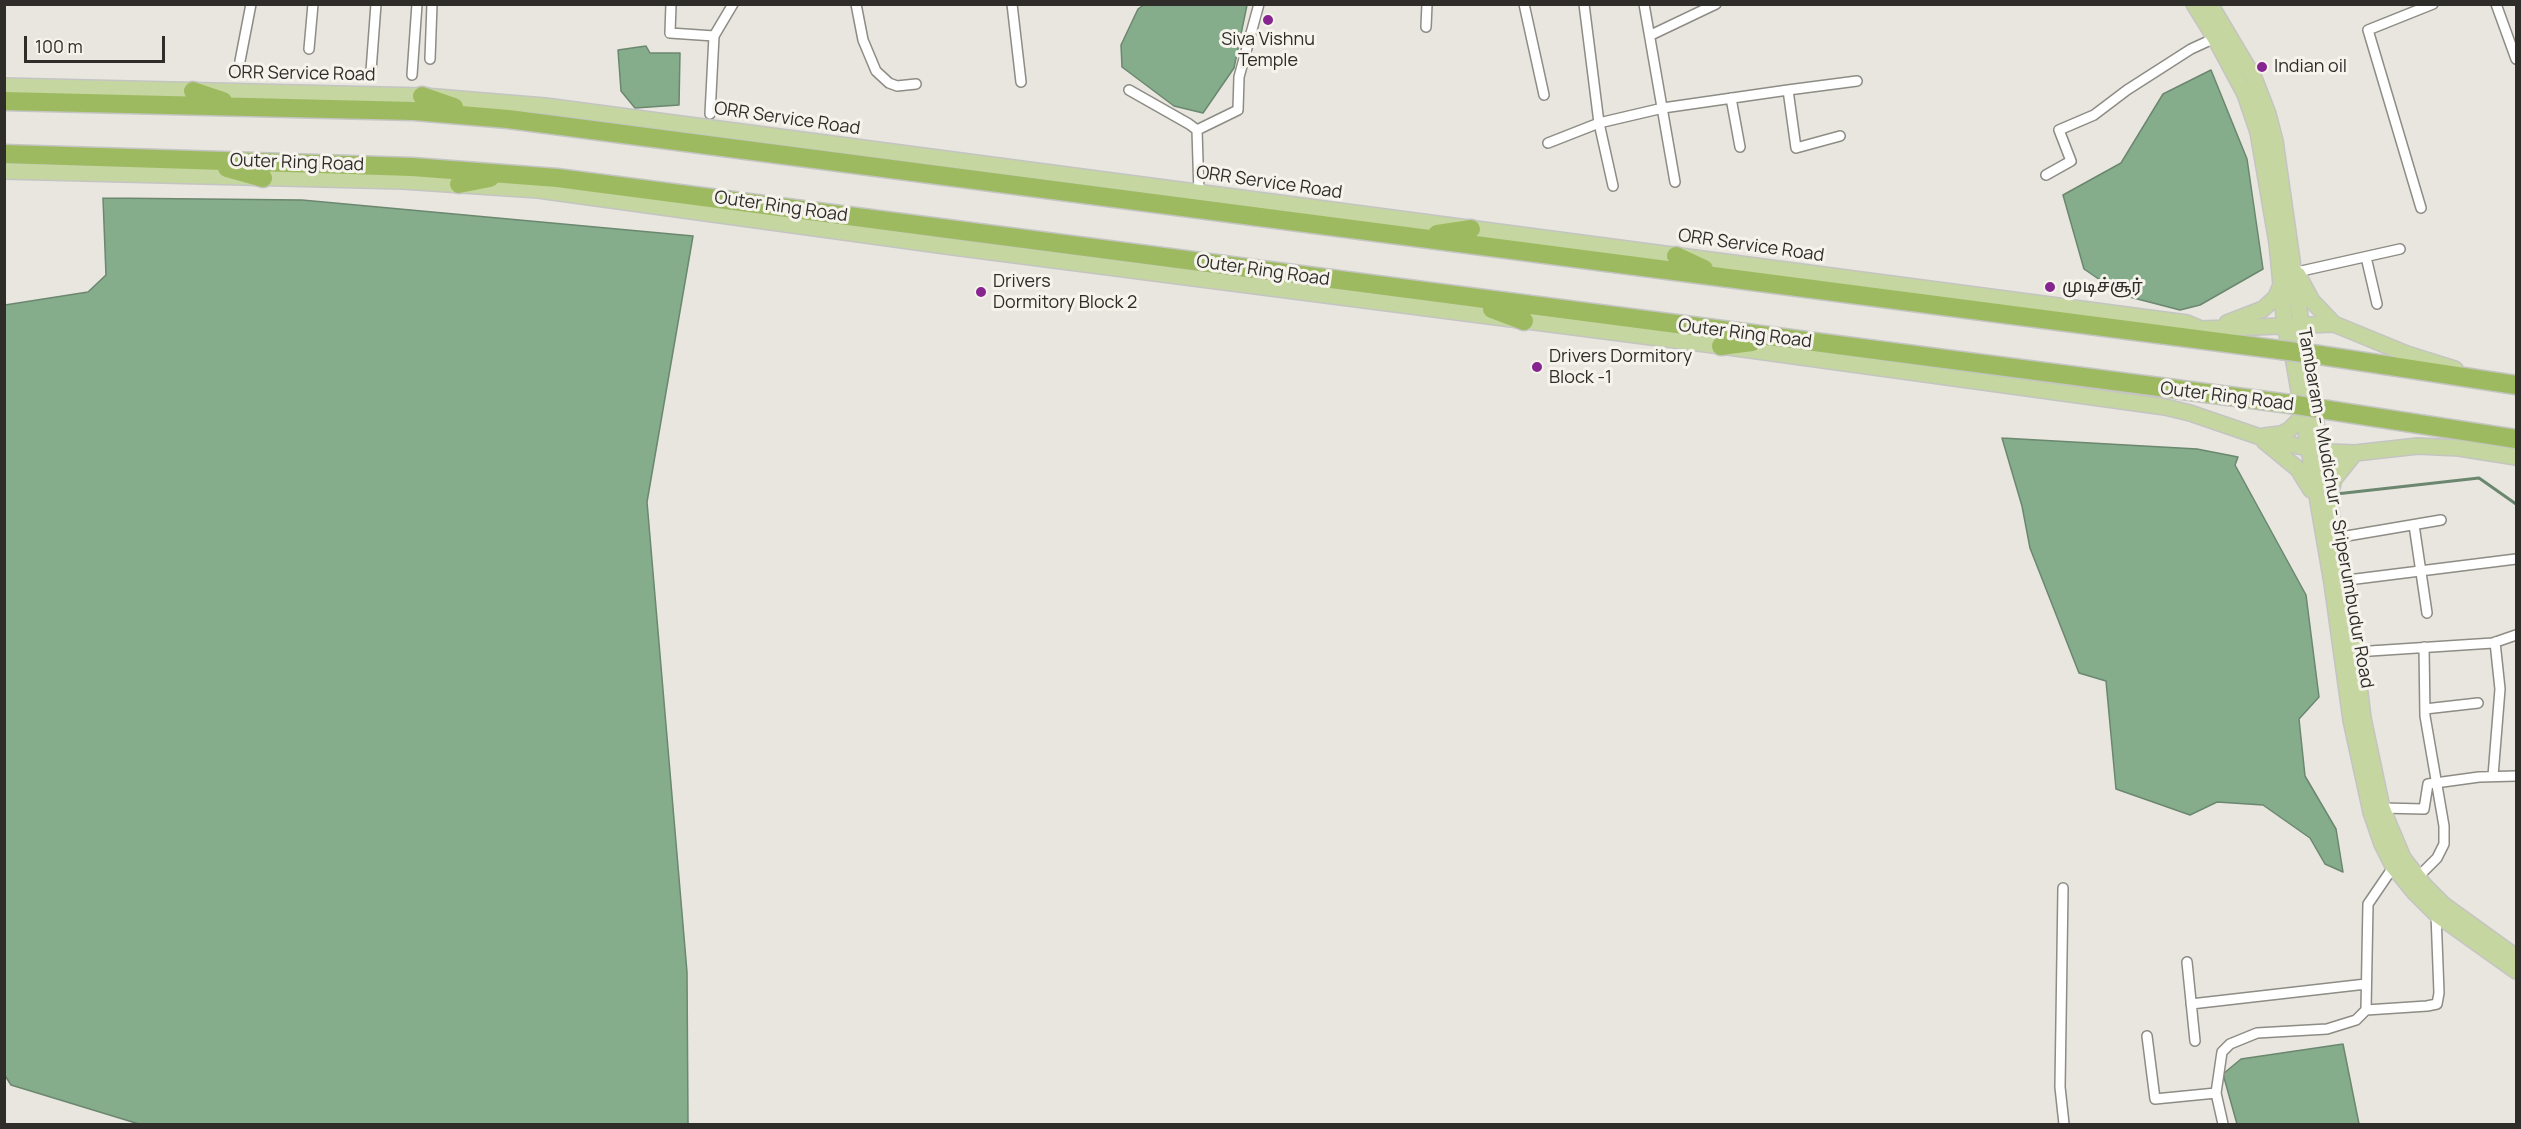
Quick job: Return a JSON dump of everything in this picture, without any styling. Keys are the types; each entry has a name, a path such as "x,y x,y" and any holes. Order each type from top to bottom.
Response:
{"highway":[{"path":"194,91 242,107"},
{"path":"422,96 478,116"},
{"path":"4,101 414,111 590,128 2319,355 2517,385"},
{"name":"Outer Ring Road","path":"4,154 412,167 516,174 1780,339 2296,411 2328,410 2517,439"},
{"path":"202,160 263,178"},
{"path":"459,184 516,174"},
{"path":"1418,237 1471,229"},
{"path":"1676,256 1724,277"},
{"path":"1466,298 1524,321"},
{"path":"1721,346 1780,339"}],"main road":[{"name":"Tambaram - Mudichur - Sriperumbudur Road","path":"2194,4 2216,38 2245,94 2258,132 2277,243 2285,327 2294,362 2296,411 2314,450"},
{"name":"Tambaram - Mudichur - Sriperumbudur Road","path":"2210,4 2254,78 2268,114 2275,141 2302,326 2314,450 2337,581 2355,652 2363,718 2382,808 2398,862 2418,877 2444,905 2517,957"},
{"name":"ORR Service Road","path":"4,86 422,96 545,106 2187,323 2200,329 2334,324 2429,362 2457,369 2517,378"},
{"path":"4,171 459,184 538,190 2165,407 2257,436 2314,450 2355,453 2418,446 2459,448 2517,457"},
{"path":"2291,246 2297,272 2312,301 2334,324"},
{"path":"2216,328 2263,309 2276,297 2281,282"},
{"path":"2257,436 2281,434 2298,424 2296,411"},
{"path":"2257,436 2298,469 2324,507"},
{"path":"2324,507 2339,469 2355,453"},
{"name":"Tambaram - Mudichur - Sriperumbudur Road","path":"2324,507 2335,538 2341,654 2360,767 2382,844 2436,914 2517,971"}],"street":[{"path":"309,49 313,4"},
{"path":"371,71 376,4"},
{"path":"412,75 417,4"},
{"path":"430,59 432,4"},
{"path":"670,4 670,33 714,36"},
{"path":"710,114 714,36 733,4"},
{"path":"856,4 863,40 876,71 889,83 897,86 916,84"},
{"path":"1012,4 1021,82"},
{"path":"1197,130 1238,110 1239,77 1259,4"},
{"path":"1426,27 1427,4"},
{"path":"1524,4 1544,95"},
{"path":"1584,4 1599,123 1613,186"},
{"path":"1644,4 1675,182"},
{"path":"1651,35 1716,4"},
{"path":"2421,208 2368,30 2415,8 2433,4"},
{"path":"2496,4 2517,59"},
{"path":"240,60 251,5"},
{"path":"2046,175 2072,161 2059,130 2094,115 2127,90 2182,55 2216,38"},
{"path":"1548,143 1599,123 1663,108 1857,81"},
{"path":"1129,90 1197,130"},
{"path":"1788,90 1796,148 1840,136"},
{"path":"1731,98 1740,147"},
{"path":"1197,130 1200,193"},
{"path":"2297,272 2400,249"},
{"path":"2366,257 2377,304"},
{"path":"2335,538 2441,520"},
{"path":"2414,525 2427,613"},
{"path":"2337,581 2517,559"},
{"path":"2355,652 2495,642 2517,635"},
{"path":"2493,777 2500,689 2495,642"},
{"path":"2418,877 2437,858 2444,844 2444,826 2429,748 2425,709 2424,647"},
{"path":"2425,709 2478,703"},
{"path":"2382,808 2424,809 2428,784 2517,776"},
{"path":"2366,1010 2368,904 2398,862"},
{"path":"2063,888 2060,1087 2064,1125"},
{"path":"2223,1125 2216,1093 2222,1052 2230,1044 2257,1033 2327,1029 2356,1020 2366,1010 2437,1004 2439,993 2436,914"},
{"path":"2187,962 2195,1041"},
{"path":"2191,1005 2366,984"},
{"path":"2147,1036 2155,1099 2216,1093"}],"shaded area":[{"path":"1145,4 1247,5 1234,68 1203,113 1174,106 1122,67 1121,45 1138,9"},
{"path":"646,46 650,53 680,53 679,105 635,108 621,91 618,50"},
{"path":"2211,70 2247,159 2263,269 2200,305 2180,310 2122,295 2084,269 2063,195 2121,163 2163,94"},
{"path":"103,198 302,200 693,236 647,502 687,972 688,1124 139,1124 11,1085 4,1074 5,305 88,292 106,275"},
{"path":"2002,438 2197,449 2238,457 2235,465 2306,595 2319,697 2299,719 2305,776 2336,829 2343,872 2325,864 2310,838 2263,805 2217,802 2190,815 2116,789 2106,681 2079,673 2030,548 2022,506"},
{"path":"2343,1044 2359,1124 2237,1124 2223,1074 2241,1059"}],"waterway":[{"path":"2336,494 2479,478 2516,504"}],"place":[{"name":"Siva Vishnu Temple","path":"1268,20"},
{"name":"Indian oil","path":"2262,67"},
{"name":"முடிச்சூர்","path":"2050,287"},
{"name":"Drivers Dormitory Block 2","path":"981,292"},
{"name":"Drivers Dormitory Block -1","path":"1537,367"}]}
